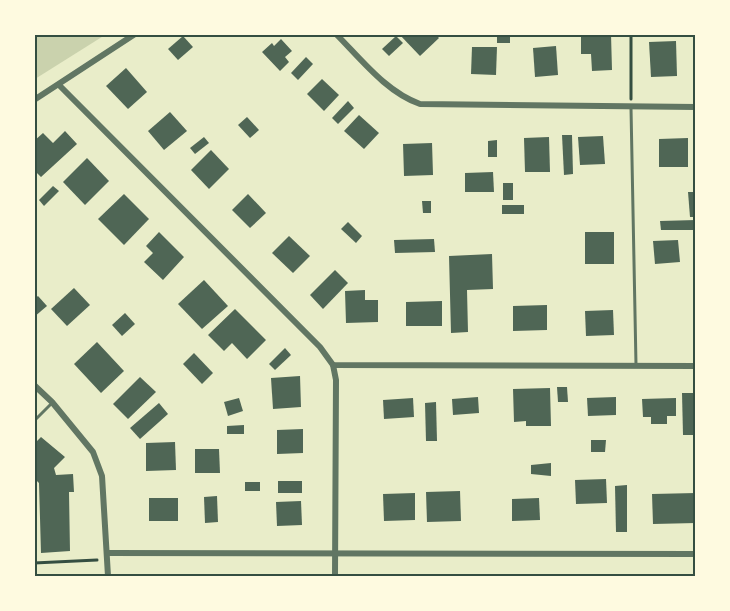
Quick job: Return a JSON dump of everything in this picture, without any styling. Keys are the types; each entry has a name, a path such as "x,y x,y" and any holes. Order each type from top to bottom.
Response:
{"street":[{"path":"34,100 135,34"},
{"path":"336,34 388,85 408,100 420,104 696,107"},
{"path":"59,85 320,347 333,365 336,380 334,576"},
{"path":"333,365 696,366"},
{"path":"34,385 52,402 93,452 102,476 108,576"},
{"path":"108,556 334,553 696,554"}],"lane":[{"path":"631,106 636,365"},
{"path":"34,421 52,402"}],"path":[{"path":"631,34 631,106"},
{"path":"34,563 108,556"}],"green space":[{"path":"35,34 105,34 105,35 35,79"}],"building":[{"path":"399,34 435,34 439,38 420,56"},
{"path":"497,34 510,34 510,43 497,43"},
{"path":"581,34 611,34 612,70 592,71 591,54 581,54"},
{"path":"183,36 193,47 178,60 168,49"},
{"path":"396,36 403,43 389,56 382,49"},
{"path":"281,39 292,51 285,57 289,62 280,71 262,52 272,43 274,46"},
{"path":"676,41 677,76 651,77 649,42"},
{"path":"556,46 558,75 535,77 533,48"},
{"path":"472,47 497,47 496,75 471,74"},
{"path":"306,57 313,64 298,80 291,73"},
{"path":"126,68 147,92 128,109 106,86"},
{"path":"322,79 339,95 324,111 307,94"},
{"path":"348,101 354,108 338,124 332,118"},
{"path":"170,112 187,131 164,150 148,131"},
{"path":"359,115 379,133 364,149 344,131"},
{"path":"247,117 259,130 250,138 238,125"},
{"path":"65,131 77,144 41,177 34,170 34,141 43,133 53,143"},
{"path":"562,135 572,135 573,174 564,175"},
{"path":"603,136 605,164 580,165 578,137"},
{"path":"204,137 209,143 195,154 190,148"},
{"path":"549,137 550,172 525,172 524,138"},
{"path":"688,138 688,167 659,167 659,139"},
{"path":"497,140 497,157 488,157 488,141"},
{"path":"432,143 433,175 404,176 403,144"},
{"path":"211,150 229,169 209,189 191,170"},
{"path":"87,158 109,181 85,205 63,182"},
{"path":"493,172 494,192 465,192 465,173"},
{"path":"503,183 513,183 513,200 503,200"},
{"path":"53,186 59,191 44,206 39,200"},
{"path":"688,192 696,192 696,217 690,217"},
{"path":"124,194 149,219 124,245 98,219"},
{"path":"248,194 266,213 250,228 232,210"},
{"path":"422,201 431,201 431,213 423,213"},
{"path":"502,205 524,205 524,214 502,214"},
{"path":"696,220 696,230 661,230 660,221"},
{"path":"348,222 362,236 356,243 341,229"},
{"path":"159,232 184,257 163,280 144,262 153,253 146,246"},
{"path":"585,232 614,232 614,264 585,264"},
{"path":"289,236 310,256 293,273 272,253"},
{"path":"434,239 435,252 395,253 394,240"},
{"path":"678,240 680,262 655,264 653,241"},
{"path":"492,254 493,289 467,290 468,332 451,333 449,256"},
{"path":"335,270 348,283 323,309 310,295"},
{"path":"204,280 228,306 202,329 178,304"},
{"path":"74,288 90,305 67,326 51,309"},
{"path":"365,290 365,300 378,300 378,322 346,323 345,291"},
{"path":"38,296 47,306 34,317 34,299"},
{"path":"442,301 442,326 406,326 406,302"},
{"path":"547,305 547,330 513,331 513,306"},
{"path":"235,309 266,340 247,359 232,343 224,351 208,335"},
{"path":"613,310 614,335 586,336 585,311"},
{"path":"125,313 135,324 122,336 112,325"},
{"path":"97,342 124,371 101,393 74,364"},
{"path":"285,348 291,355 275,370 269,364"},
{"path":"194,353 213,373 202,384 183,364"},
{"path":"300,376 301,407 273,409 271,378"},
{"path":"140,377 156,392 128,419 113,404"},
{"path":"557,387 567,387 568,402 558,402"},
{"path":"550,388 551,426 526,426 526,421 514,422 513,389"},
{"path":"682,393 696,393 696,435 683,435"},
{"path":"478,397 479,413 453,415 452,399"},
{"path":"616,397 616,415 588,416 587,398"},
{"path":"239,398 243,411 228,416 224,402"},
{"path":"413,398 414,417 384,419 383,400"},
{"path":"676,398 676,416 667,416 667,424 651,424 651,417 643,417 642,399"},
{"path":"436,402 437,441 426,441 425,403"},
{"path":"159,403 168,414 140,439 130,428"},
{"path":"244,425 244,434 227,434 227,426"},
{"path":"303,429 303,453 277,454 277,430"},
{"path":"41,437 65,457 54,468 56,475 73,474 74,492 69,492 70,551 41,553 39,483 34,478 34,444"},
{"path":"591,440 606,440 605,452 591,452"},
{"path":"175,442 176,470 146,471 146,443"},
{"path":"195,449 219,449 220,473 195,473"},
{"path":"551,463 551,476 531,474 531,465"},
{"path":"606,479 607,503 576,504 575,480"},
{"path":"278,481 302,481 302,493 278,493"},
{"path":"245,482 260,482 260,491 245,491"},
{"path":"627,485 627,532 616,532 615,486"},
{"path":"460,491 461,521 427,522 426,492"},
{"path":"415,493 415,520 384,521 383,494"},
{"path":"696,493 696,523 653,524 652,494"},
{"path":"217,496 218,522 205,523 204,497"},
{"path":"149,498 178,498 178,521 149,521"},
{"path":"539,498 540,520 512,521 512,499"},
{"path":"301,501 302,525 277,526 276,502"}]}
